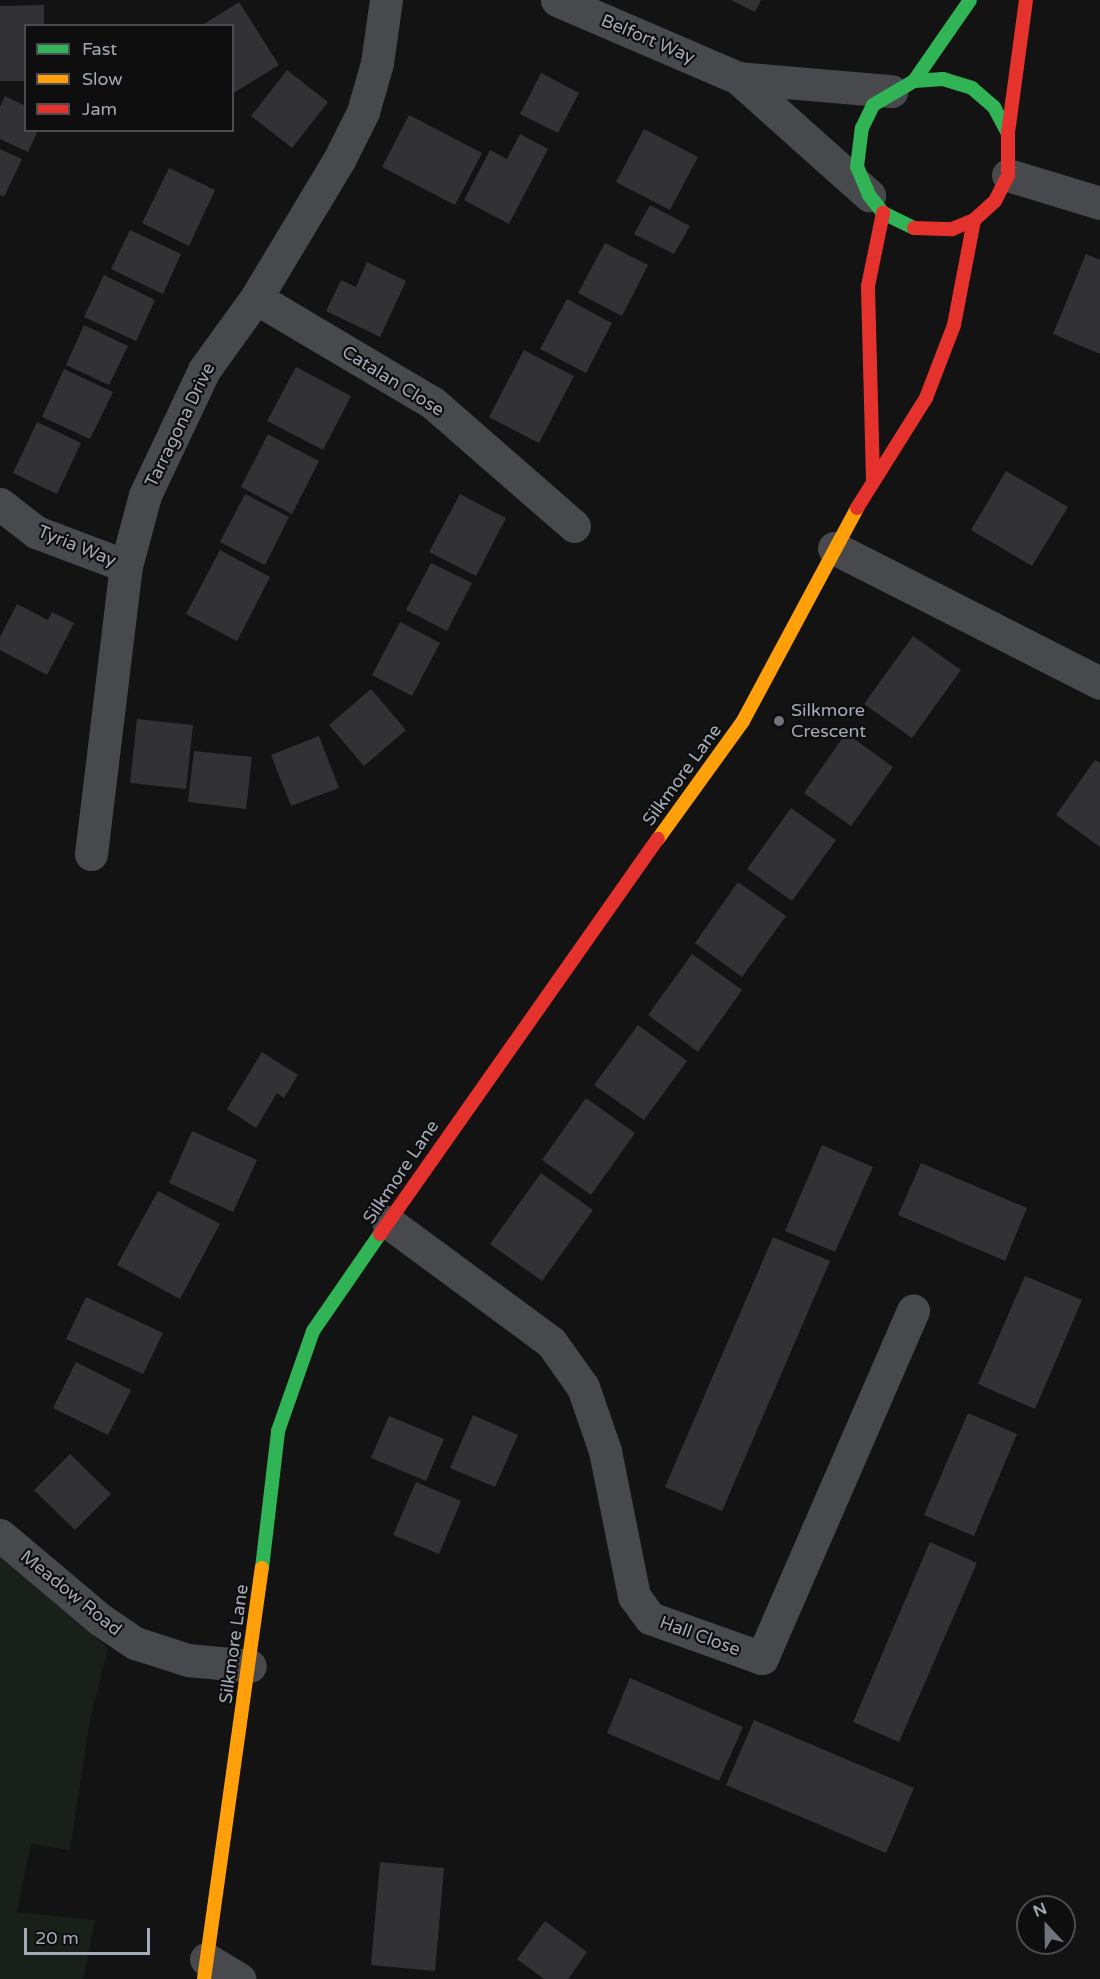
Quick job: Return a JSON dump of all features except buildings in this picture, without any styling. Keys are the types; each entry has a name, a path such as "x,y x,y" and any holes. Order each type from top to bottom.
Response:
{"street":[{"name":"Tarragona Drive","path":"91,854 126,566 145,495 204,370 256,298 339,160 363,112 377,63 386,0"},
{"name":"Belfort Way","path":"557,0 738,78 876,204"},
{"path":"970,0 903,86 873,105 862,128 857,167 876,204 904,226 927,231 952,229 974,220 995,201 1008,176 1011,155 1008,133 1026,0"},
{"name":"Belfort Way","path":"738,78 903,86"},
{"path":"903,86 944,79 972,88 994,107 1008,133"},
{"path":"1008,176 1100,203"},
{"path":"873,479 868,286 876,204"},
{"name":"Silkmore Lane","path":"205,1969 250,1666 278,1431 313,1331 743,721 873,479 926,398 954,325 974,220"},
{"name":"Catalan Close","path":"256,298 433,403 574,526"},
{"name":"Tyria Way","path":"0,504 36,532 126,566"},
{"path":"834,548 1100,683"},
{"name":"Hall Close","path":"388,1222 551,1342 583,1387 605,1451 634,1596 650,1618 762,1658 913,1310"},
{"name":"Meadow Road","path":"0,1535 101,1620 135,1643 188,1660 250,1666"},
{"path":"205,1969 239,1979"}],"shaded area":[{"path":"0,1553 108,1648 90,1720 70,1850 31,1844 17,1912 95,1920 83,1979 0,1979"}],"traffic: fast":[{"path":"914,81 970,0"},
{"path":"914,228 883,213 869,195 857,167 862,128 873,105 914,81 943,79 972,88 994,107 1008,133"},
{"path":"262,1568 278,1431 313,1331 380,1234"}],"traffic: slow":[{"path":"658,839 743,721 857,508"},
{"path":"204,1979 262,1568"}],"traffic: jam":[{"path":"914,228 952,229 974,220 995,201 1008,175 1008,133 1026,0"},
{"path":"873,479 868,286 883,213"},
{"path":"857,508 926,398 954,325 974,220"},
{"path":"380,1234 658,839"}],"place":[{"name":"Silkmore Crescent","path":"779,721"}]}
